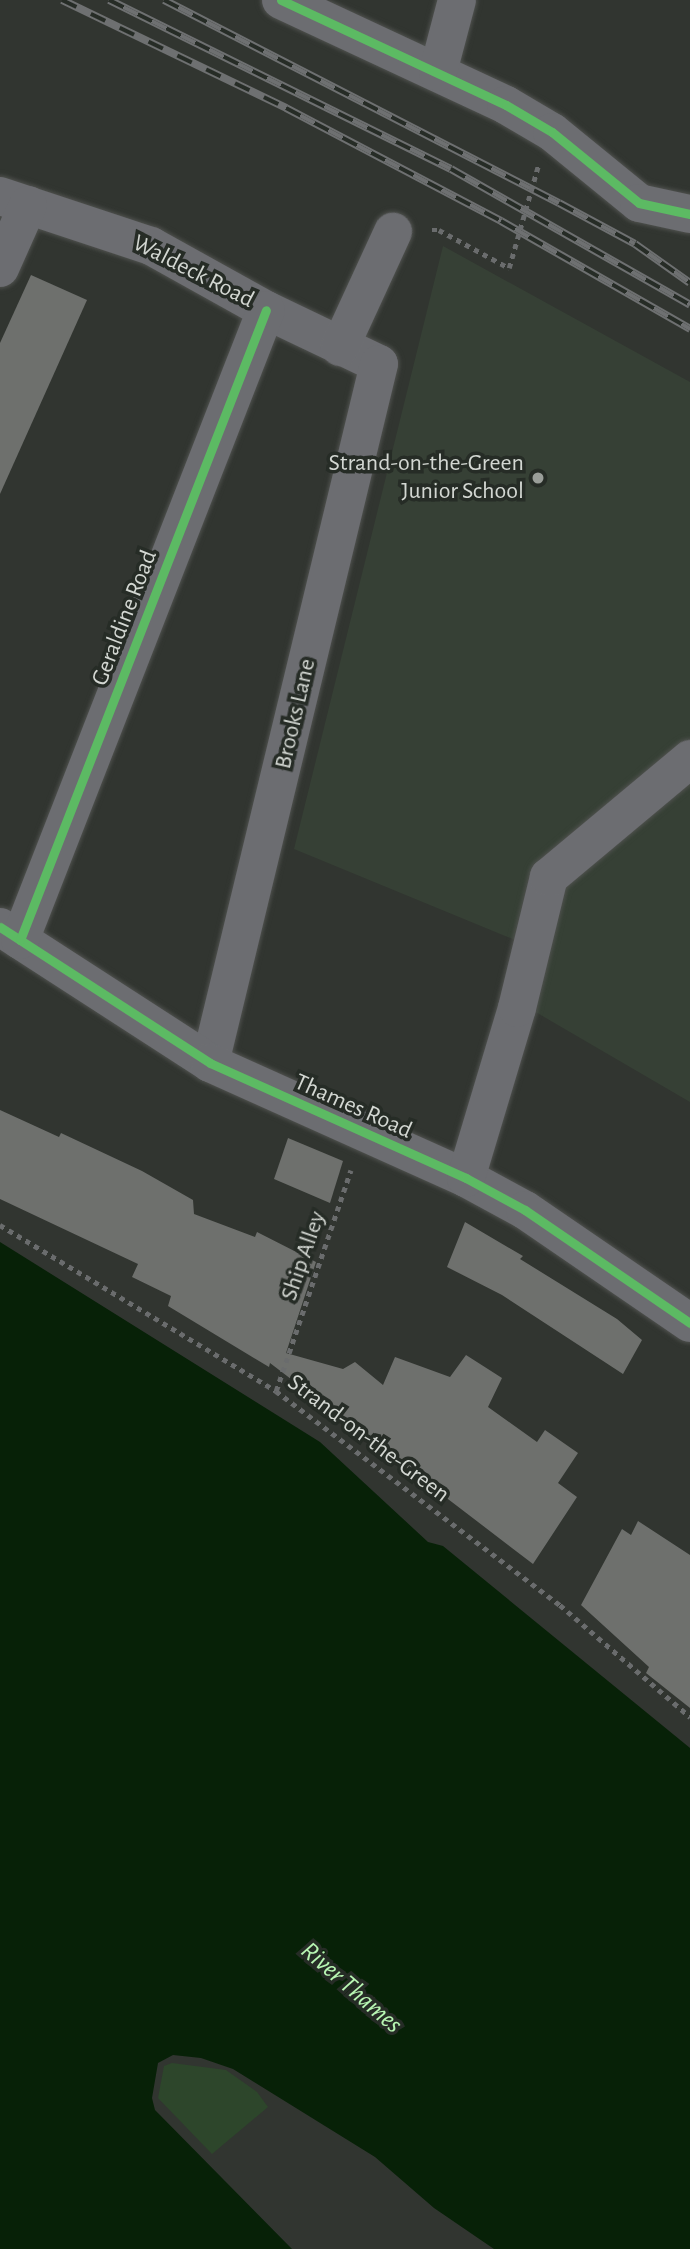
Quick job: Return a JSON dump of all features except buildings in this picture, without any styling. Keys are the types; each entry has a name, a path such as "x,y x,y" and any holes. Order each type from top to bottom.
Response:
{"street":[{"path":"281,0 438,72 552,132 639,203 690,214"},
{"path":"438,72 457,0"},
{"path":"0,268 14,201"},
{"name":"Waldeck Road","path":"14,201 151,246 266,310 379,364"},
{"path":"340,347 393,232"},
{"name":"Geraldine Road","path":"10,934 266,310"},
{"name":"Brooks Lane","path":"210,1063 379,364"},
{"path":"466,1178 517,1008 549,877 690,759"},
{"name":"Thames Road","path":"10,934 210,1063 466,1178 525,1210 690,1324"}],"path":[{"path":"439,230 509,268 539,163"}],"shaded area":[{"path":"443,246 690,382 690,1102 515,1000 532,947 294,849"},
{"path":"172,2063 226,2070 257,2092 268,2107 212,2154 158,2098 164,2066"}],"water":[{"name":"River Thames","path":"0,1242 320,1442 428,1542 443,1546 690,1748 690,2249 494,2249 434,2208 375,2157 233,2069 201,2058 173,2055 158,2063 152,2098 155,2110 292,2249 0,2249"}],"railway":[{"path":"62,0 286,108 501,221 690,329"},
{"path":"109,0 451,169 690,305"},
{"path":"164,0 559,203 635,244 690,283"}],"cycle path":[{"path":"281,0 506,105 552,132 639,203 690,214"},
{"path":"20,940 266,310"},
{"path":"0,927 210,1063 466,1178 525,1210 690,1323"}],"place":[{"name":"Strand-on-the-Green Junior School","path":"538,478"}]}
